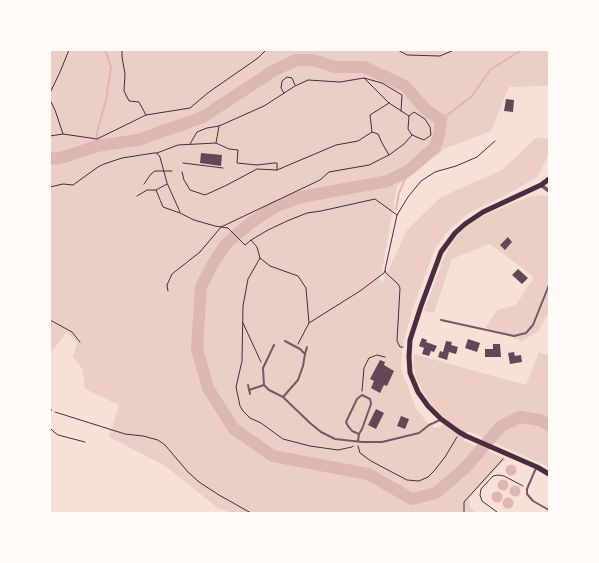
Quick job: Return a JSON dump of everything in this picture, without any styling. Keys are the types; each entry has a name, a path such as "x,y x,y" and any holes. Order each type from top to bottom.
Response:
{"main road":[{"path":"549,179 541,185 483,212 455,233 441,252 410,340 409,357 410,373 418,392 428,406 441,419 466,436 537,467 549,474"}],"street":[{"path":"541,185 549,192"}],"lane":[{"path":"442,320 514,336 526,333 533,325 549,285"},
{"path":"285,341 300,349 305,354"},
{"path":"274,345 263,368 264,385 269,390 283,397 321,432 335,439 382,442 419,433 429,425 441,419"},
{"path":"283,397 298,380 307,347"},
{"path":"248,385 250,394"},
{"path":"249,390 264,385"},
{"path":"358,441 359,434 371,404 370,399 362,395 357,399 346,422 352,431 359,434"},
{"path":"537,467 527,489 527,494 533,501 549,510"}],"path":[{"path":"50,93 69,50"},
{"path":"122,50 125,74 124,91 129,102 139,102 146,115"},
{"path":"50,136 63,134 97,140 146,115 190,108 209,92 258,58 266,50"},
{"path":"398,50 407,55 440,56 454,50"},
{"path":"284,93 281,88 282,81 287,77 292,78 295,86"},
{"path":"364,78 389,103 409,116"},
{"path":"190,144 197,132 207,128 219,126 264,106 295,86 308,80 340,82 364,78 382,83 402,95 401,111"},
{"path":"50,100 63,134"},
{"path":"372,132 370,115 389,103"},
{"path":"414,112 425,119 430,127 431,135 424,140 412,135 408,129 409,116 414,112"},
{"path":"216,143 219,126"},
{"path":"372,132 378,134 389,155"},
{"path":"182,172 184,180 190,190 205,195 257,169 277,170 336,145 358,141 372,132"},
{"path":"168,291 167,285 172,274 200,252 221,227 320,180 329,172 369,165 389,155 404,144 412,135"},
{"path":"296,348 309,323 360,291 384,273 397,214 421,181 435,172 456,166 477,157 495,141"},
{"path":"50,187 63,184 73,185 98,167 122,158 154,152 157,153 178,145 190,144 216,143 229,149 238,150 237,163 258,165 274,163 277,164 277,170"},
{"path":"157,153 160,158 167,183 180,213"},
{"path":"183,163 223,168"},
{"path":"257,169 258,165"},
{"path":"144,184 155,171 172,171"},
{"path":"137,196 147,190 156,190 167,183"},
{"path":"156,190 162,207 180,213 194,220 228,228 245,245 251,240 281,224 307,213 375,199 397,214"},
{"path":"251,240 257,247 260,258 270,266 298,276 306,288 309,323"},
{"path":"260,258 248,279 243,306 242,361 236,387 240,406 250,418 261,423 283,439 310,446 338,450 352,447 358,441"},
{"path":"385,270 386,274 398,284 400,288 397,341 400,347 410,348"},
{"path":"50,320 72,332 80,342"},
{"path":"242,321 263,368"},
{"path":"362,395 364,368 369,358 377,355 385,356"},
{"path":"50,410 125,434 143,436 158,440 165,445 188,472 199,482 251,513"},
{"path":"50,428 58,435 85,442"},
{"path":"358,441 360,453 371,461 407,480 419,481 428,477 434,471 457,437"},
{"path":"464,513 464,502 506,454"},
{"path":"497,512 482,501 480,495 481,489 493,476 504,476 527,489"}],"shaded area":[{"path":"50,50 549,50 549,86 509,87 491,131 446,148 397,186 381,276 379,279 383,282 407,230 441,197 502,170 537,137 549,139 549,154 537,177 508,194 467,214 447,232 434,251 413,308 402,347 401,369 416,408 429,425 436,428 442,425 446,419 431,405 417,381 413,365 414,354 526,385 539,352 549,355 549,467 468,431 464,441 506,459 469,498 470,508 477,513 231,513 218,508 164,465 109,437 119,405 85,389 83,370 73,356 77,343 67,332 50,354"},
{"path":"540,195 549,197 549,312 538,332 521,341 504,333 485,328 497,310 516,305 534,277 490,244 452,259 434,313 424,311 445,255 457,235 467,226 485,215 528,197"},
{"path":"511,464 515,466 517,470 515,474 511,476 507,474 505,470 507,466"},
{"path":"503,479 507,481 509,485 507,489 503,491 499,489 497,485 499,481"},
{"path":"515,485 519,487 521,491 519,495 515,497 511,495 509,491 511,487"},
{"path":"497,491 501,493 503,497 501,501 497,503 493,501 491,497 493,493"},
{"path":"508,497 512,499 514,503 512,507 508,509 504,507 502,503 504,499"}],"building":[{"path":"506,99 514,100 513,112 504,111"},
{"path":"201,153 222,155 221,166 200,163"},
{"path":"508,237 512,242 505,250 500,245"},
{"path":"518,269 528,278 522,284 512,275"},
{"path":"422,338 427,340 426,342 437,346 434,352 431,351 429,356 422,354 424,348 419,346"},
{"path":"468,339 480,343 477,352 465,348"},
{"path":"446,341 452,342 451,345 458,347 456,354 449,352 447,360 438,357 440,351 443,352"},
{"path":"493,344 500,344 501,357 485,357 485,349 493,349"},
{"path":"514,352 515,356 521,355 522,362 510,364 508,353"},
{"path":"380,360 385,362 384,365 394,371 387,386 384,385 380,393 371,388 374,381 370,379"},
{"path":"376,409 384,413 376,429 368,425"},
{"path":"401,416 409,419 405,429 397,426"}],"waterway":[{"path":"97,146 97,132 106,100 111,67 105,50"},
{"path":"441,120 472,96 491,69 522,50"},
{"path":"50,159 64,157 97,146 138,140 203,117 273,71 296,60 313,60 335,67 364,67 405,86 425,109 441,120 439,135 435,147 409,170 388,181 301,197 275,207 249,224 226,244 212,265 201,287 197,349 208,388 234,429 273,456 368,474 412,499 436,493 466,467 501,426 520,417 540,420 549,426"},
{"path":"396,209 399,193 409,170"}]}
